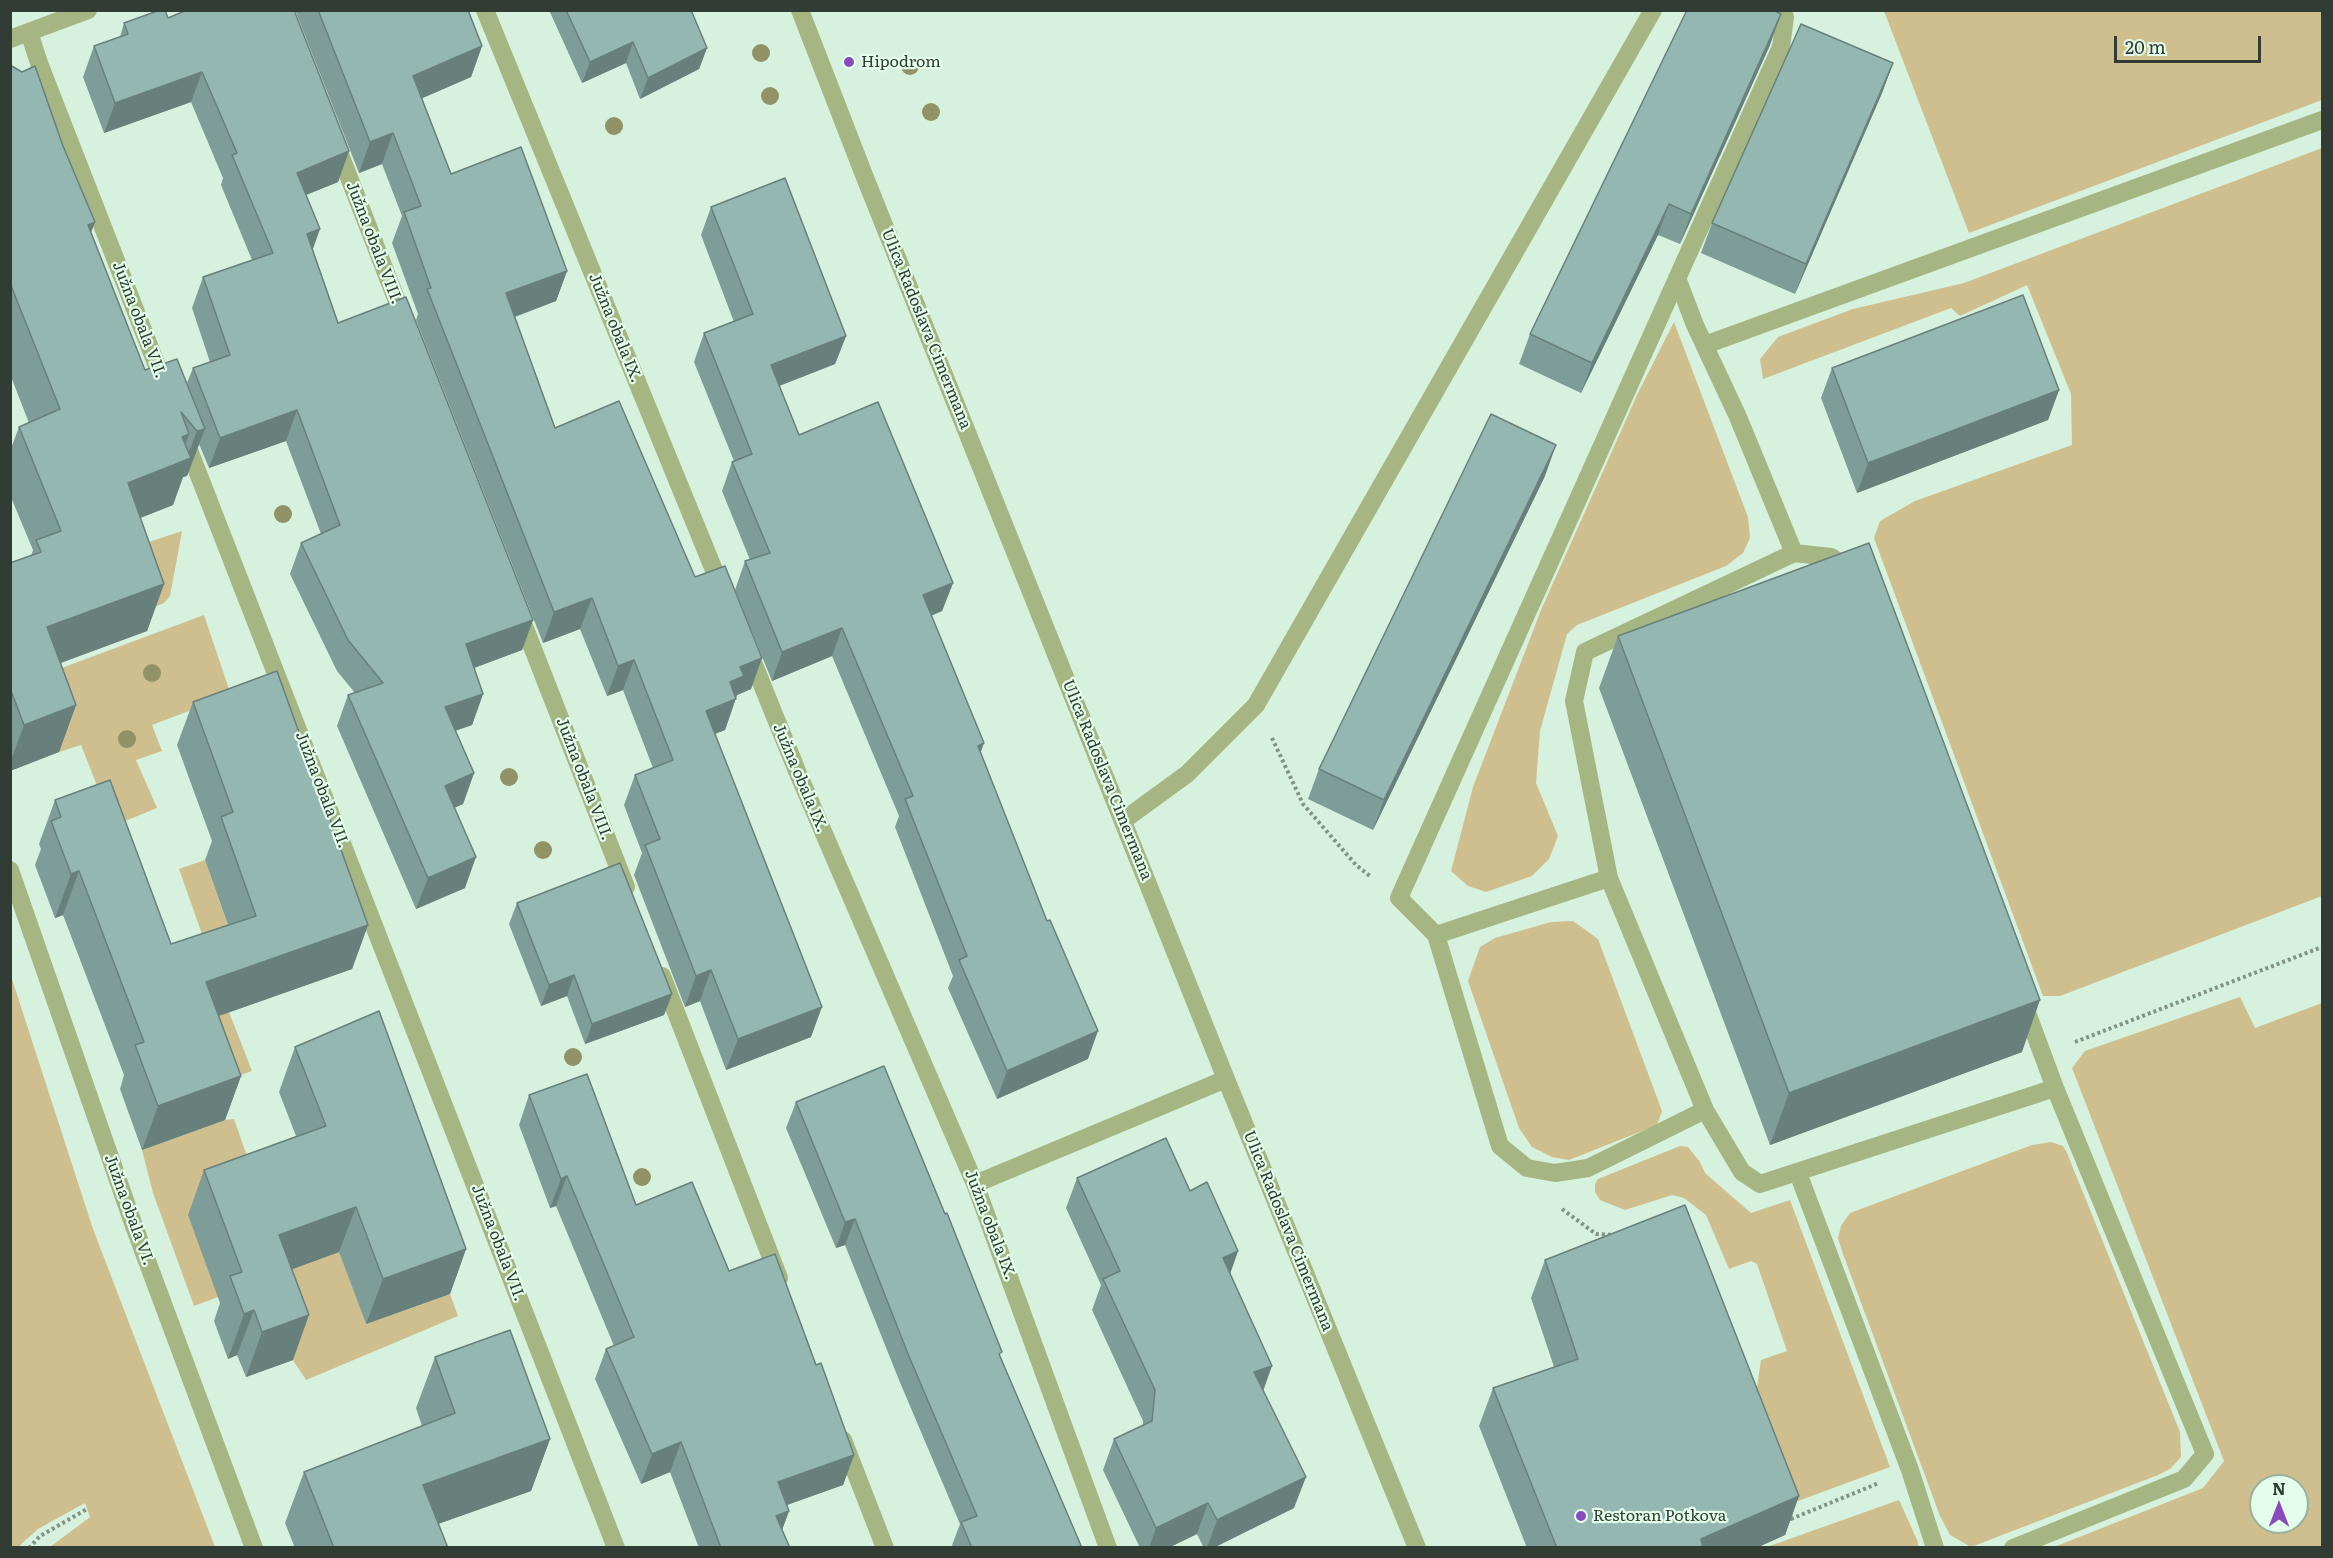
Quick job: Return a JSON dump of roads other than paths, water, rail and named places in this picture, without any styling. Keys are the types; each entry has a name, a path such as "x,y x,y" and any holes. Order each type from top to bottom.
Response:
{"street":[{"path":"10,39 88,10"},
{"name":"Južna obala IX.","path":"485,10 729,606"},
{"name":"Ulica Radoslava Cimermana","path":"800,10 868,186 1226,1079 1417,1548"},
{"path":"1124,820 1187,774 1256,705 1653,10"},
{"path":"1705,1110 1588,1168 1555,1173 1527,1168 1500,1146 1436,935 1399,898 1781,47 1785,16 1782,10"},
{"name":"Južna obala VII.","path":"29,32 39,63 616,1548"},
{"path":"1705,345 2322,120"},
{"name":"Južna obala VIII.","path":"331,133 414,344"},
{"path":"1677,278 1794,553"},
{"path":"1861,584 1857,573 1831,557 1794,553 1585,652 1574,701 1609,878 1705,1110 1742,1172 1760,1184 2055,1088"},
{"name":"Južna obala VIII.","path":"514,599 631,899"},
{"name":"Južna obala IX.","path":"743,639 797,771 975,1184 1108,1548"},
{"name":"Južna obala VI.","path":"10,870 134,1226 254,1548"},
{"path":"1436,935 1609,878"},
{"path":"653,954 788,1299"},
{"path":"2013,1548 2184,1479 2205,1454 2055,1088 2018,989"},
{"path":"975,1184 1226,1079"},
{"path":"1798,1173 1910,1470 1935,1548"},
{"path":"836,1421 880,1546"}],"place":[{"name":"Hipodrom","path":"849,62"},
{"name":"Restoran Potkova","path":"1581,1516"}]}
